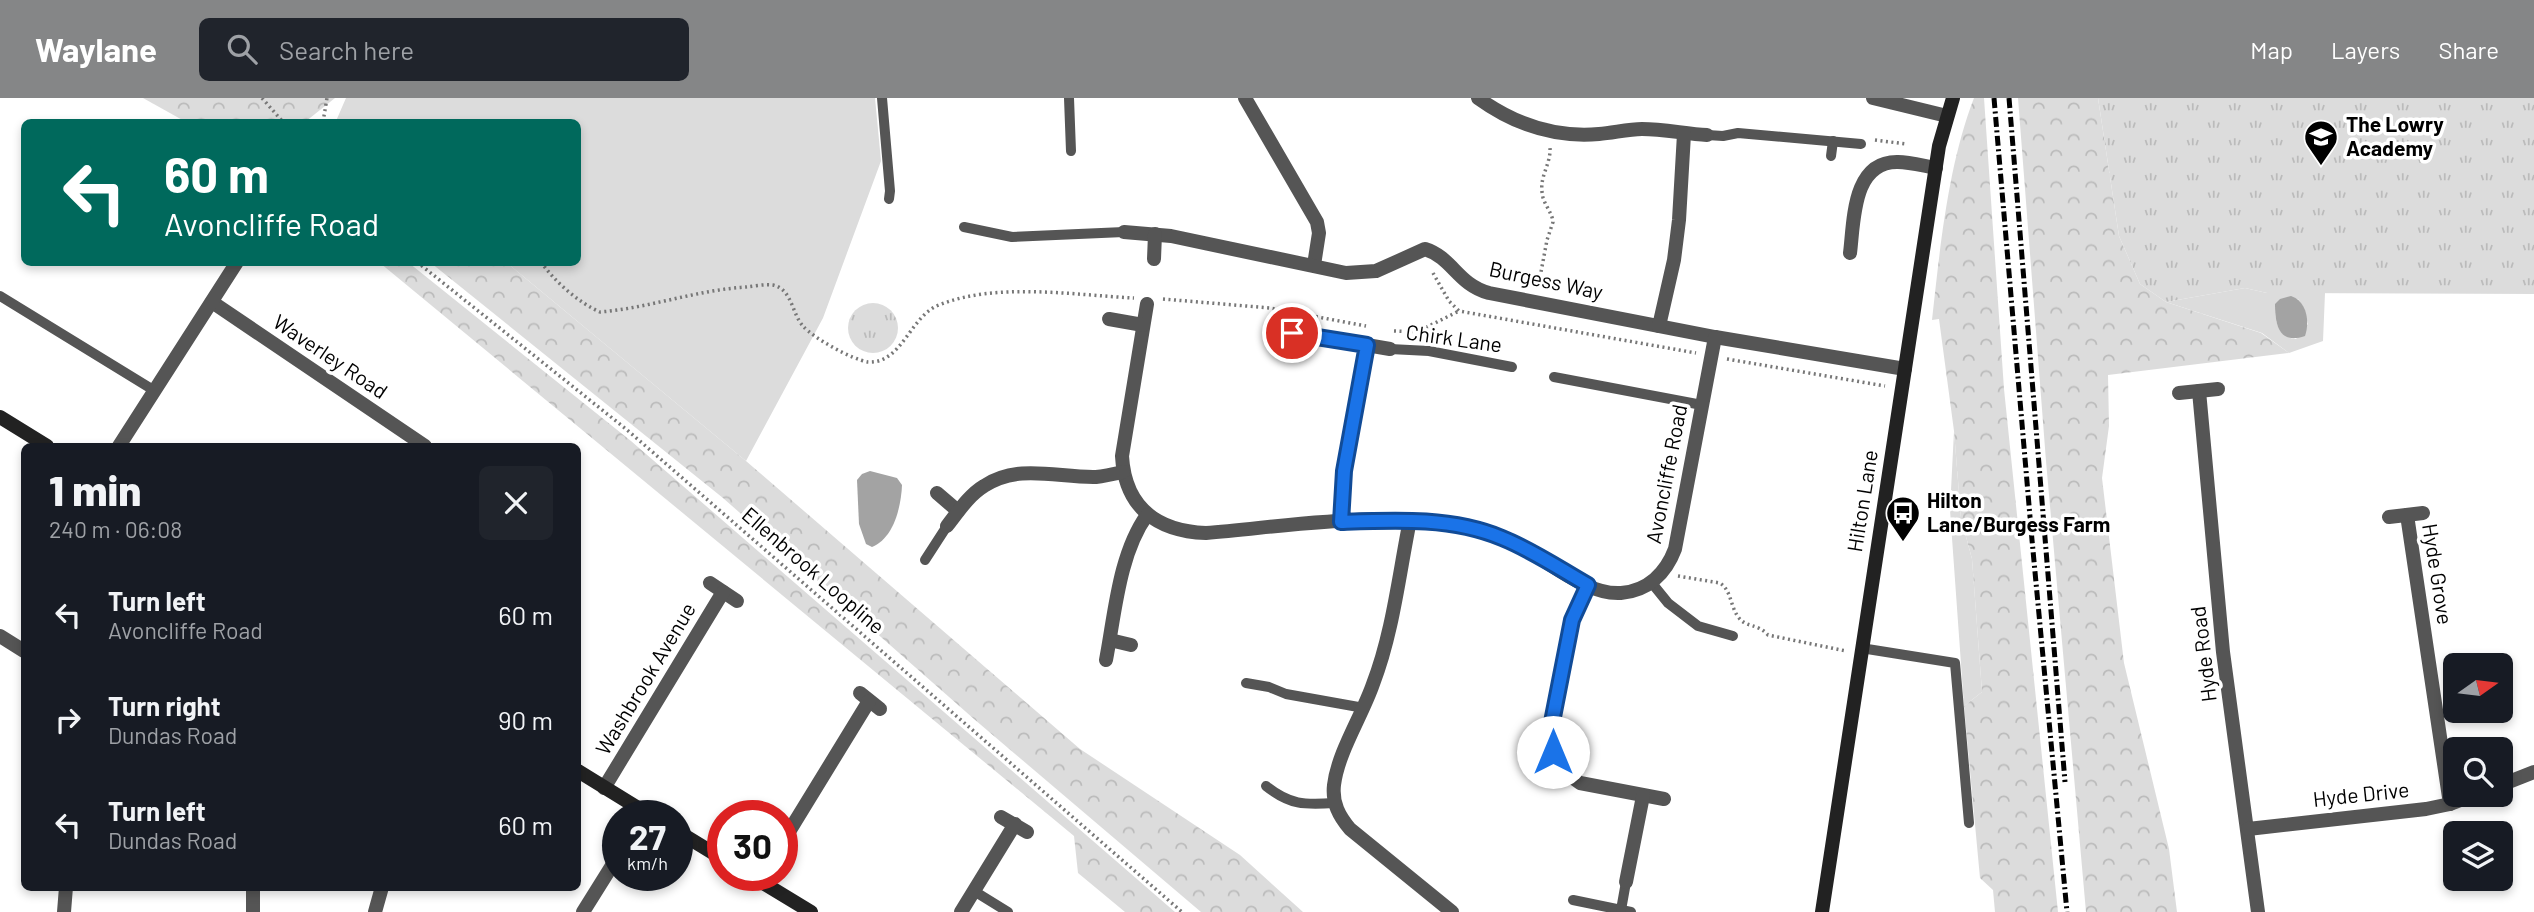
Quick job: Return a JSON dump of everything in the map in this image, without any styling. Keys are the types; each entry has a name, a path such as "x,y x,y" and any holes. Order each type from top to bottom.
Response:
{"street":[{"path":"1245,98 1317,222 1319,233 1314,265"},
{"path":"1478,98 1520,123 1548,132 1598,134 1643,129 1707,135"},
{"path":"1873,98 1948,116"},
{"name":"Hilton Lane","path":"1822,912 1936,168 1953,98"},
{"path":"1658,326 1674,260 1684,134"},
{"path":"1850,253 1858,192 1866,178 1883,165 1898,162 1936,168"},
{"path":"1124,232 1155,234 1346,273 1362,273 1388,266 1415,252 1425,249 1430,251"},
{"path":"1154,259 1155,234"},
{"name":"Burgess Way","path":"1430,251 1442,257 1468,284 1477,289 1715,337 1905,369"},
{"path":"121,443 235,266"},
{"path":"1141,301 1143,325 1123,444 1123,472 1131,493 1147,515 1165,526 1186,532 1206,533 1341,522 1410,520 1451,525 1502,538 1606,592 1619,593 1640,589 1656,578"},
{"name":"Waverley Road","path":"212,302 421,443"},
{"path":"1109,319 1143,325"},
{"name":"Avoncliffe Road","path":"1656,578 1670,562 1675,548 1715,337"},
{"path":"1349,342 1390,349"},
{"path":"1341,522 1344,471 1367,345"},
{"path":"2179,393 2218,388"},
{"name":"Hyde Road","path":"2199,391 2223,652 2258,912"},
{"path":"0,417 42,443"},
{"path":"947,526 984,485 1013,474 1030,472 1097,477 1123,472"},
{"path":"937,493 958,511"},
{"name":"Hyde Grove","path":"2389,517 2423,513"},
{"path":"1106,660 1130,542 1147,515"},
{"name":"Hyde Grove","path":"2407,515 2443,751"},
{"path":"1410,520 1383,651 1364,708 1339,766 1334,786 1334,803 1339,816 1350,829 1452,912"},
{"name":"Washbrook Avenue","path":"710,583 737,601"},
{"path":"1588,585 1572,620 1552,722 1553,752 1569,776 1580,783 1664,799"},
{"name":"Washbrook Avenue","path":"604,788 723,592"},
{"path":"0,636 21,649"},
{"path":"1110,640 1131,645"},
{"path":"798,818 870,701"},
{"path":"2513,780 2534,772"},
{"path":"581,773 623,800"},
{"path":"1626,882 1643,796"},
{"name":"Hyde Drive","path":"2248,828 2443,805"},
{"path":"961,912 1021,828 1001,817"},
{"path":"583,912 602,882"},
{"path":"64,912 66,891"},
{"path":"253,891 253,912"},
{"path":"375,912 381,891"},
{"path":"779,891 811,912"}],"lane":[{"path":"882,98 889,199"},
{"path":"1069,98 1071,151"},
{"path":"1707,135 1738,133 1861,144"},
{"path":"1831,156 1833,141"},
{"path":"964,227 1012,237 1124,232"},
{"path":"0,296 155,391"},
{"path":"1271,329 1349,342"},
{"name":"Chirk Lane","path":"1390,349 1429,351 1512,367"},
{"path":"1554,377 1702,405"},
{"path":"925,560 947,526"},
{"path":"1656,578 1668,603 1698,626 1733,636"},
{"path":"1861,651 1955,663 1969,823"},
{"path":"1245,683 1269,687 1286,694 1364,708"},
{"path":"1266,786 1282,799 1293,802 1334,803"},
{"path":"1573,900 1626,911 1626,882"},
{"path":"974,891 1008,912"}],"path":[{"path":"262,98 281,119"},
{"path":"324,119 327,98"},
{"path":"1536,301 1553,222 1542,194 1543,174 1550,152 1548,132"},
{"path":"1430,251 1429,267 1449,301 1460,311 1901,389"},
{"name":"Ellenbrook Loopline","path":"422,266 626,429 1182,912"},
{"path":"544,266 558,282 592,309 600,312 733,288 773,285 783,290 802,325 811,334 856,359 867,362 880,361 892,354 922,314 936,305 977,294 1003,292 1141,301"},
{"path":"1161,299 1270,307 1373,327"},
{"path":"1386,330 1417,332 1460,311"},
{"path":"1656,578 1720,583 1726,587 1738,617 1744,623 1760,627 1768,635 1861,651"}],"green space":[{"path":"143,98 335,98 309,119 181,119"},
{"path":"346,98 875,98 881,161 823,318 746,461 511,266 581,266 581,119 337,119"},
{"path":"1974,98 1984,98 2004,389 2058,912 1995,912 1993,890 1980,878 1964,706 1982,692 1972,559 1961,518 1954,431 1939,319 1932,320 1951,179"},
{"path":"2018,98 2098,98 2119,236 2140,284 2166,302 2261,333 2289,353 2108,375 2109,426 2102,478 2124,663 2169,849 2177,912 2086,912 2046,461"},
{"name":"The Lowry Academy","path":"2098,98 2534,98 2534,294 2267,293 2245,288 2166,302 2140,284 2119,236"},
{"path":"384,266 413,266 631,441 1175,912 1125,912 1078,873 1074,836"},
{"path":"435,266 511,266 746,461 1080,749 1240,855 1303,912 1201,912 974,719 723,498"},
{"path":"2245,288 2267,293 2325,293 2323,341 2289,353 2262,333 2166,302","holes":["2298,299 2308,324 2296,339 2290,338 2278,327 2275,304"]},
{"path":"873,303 891,310 898,328 891,346 873,353 855,346 848,328 855,310"},
{"path":"1954,431 1961,518 1972,559 1982,692 1964,706 1950,510"}],"shaded area":[{"path":"2291,296 2304,307 2307,319 2305,336 2289,338 2278,326 2275,304 2280,299"},
{"path":"870,471 897,478 902,485 895,521 886,537 872,547 866,544 859,524 857,480"}],"railway":[{"path":"1994,98 2067,912"},
{"path":"2009,98 2065,782"}],"place":[{"name":"The Lowry Academy","path":"2321,167"},
{"name":"Hilton Lane/Burgess Farm","path":"1903,543"}],"route":[{"path":"1292,333 1367,345 1344,471 1341,522 1410,520 1475,530 1502,538 1527,550 1588,585 1572,620 1552,722 1553,752"}]}
